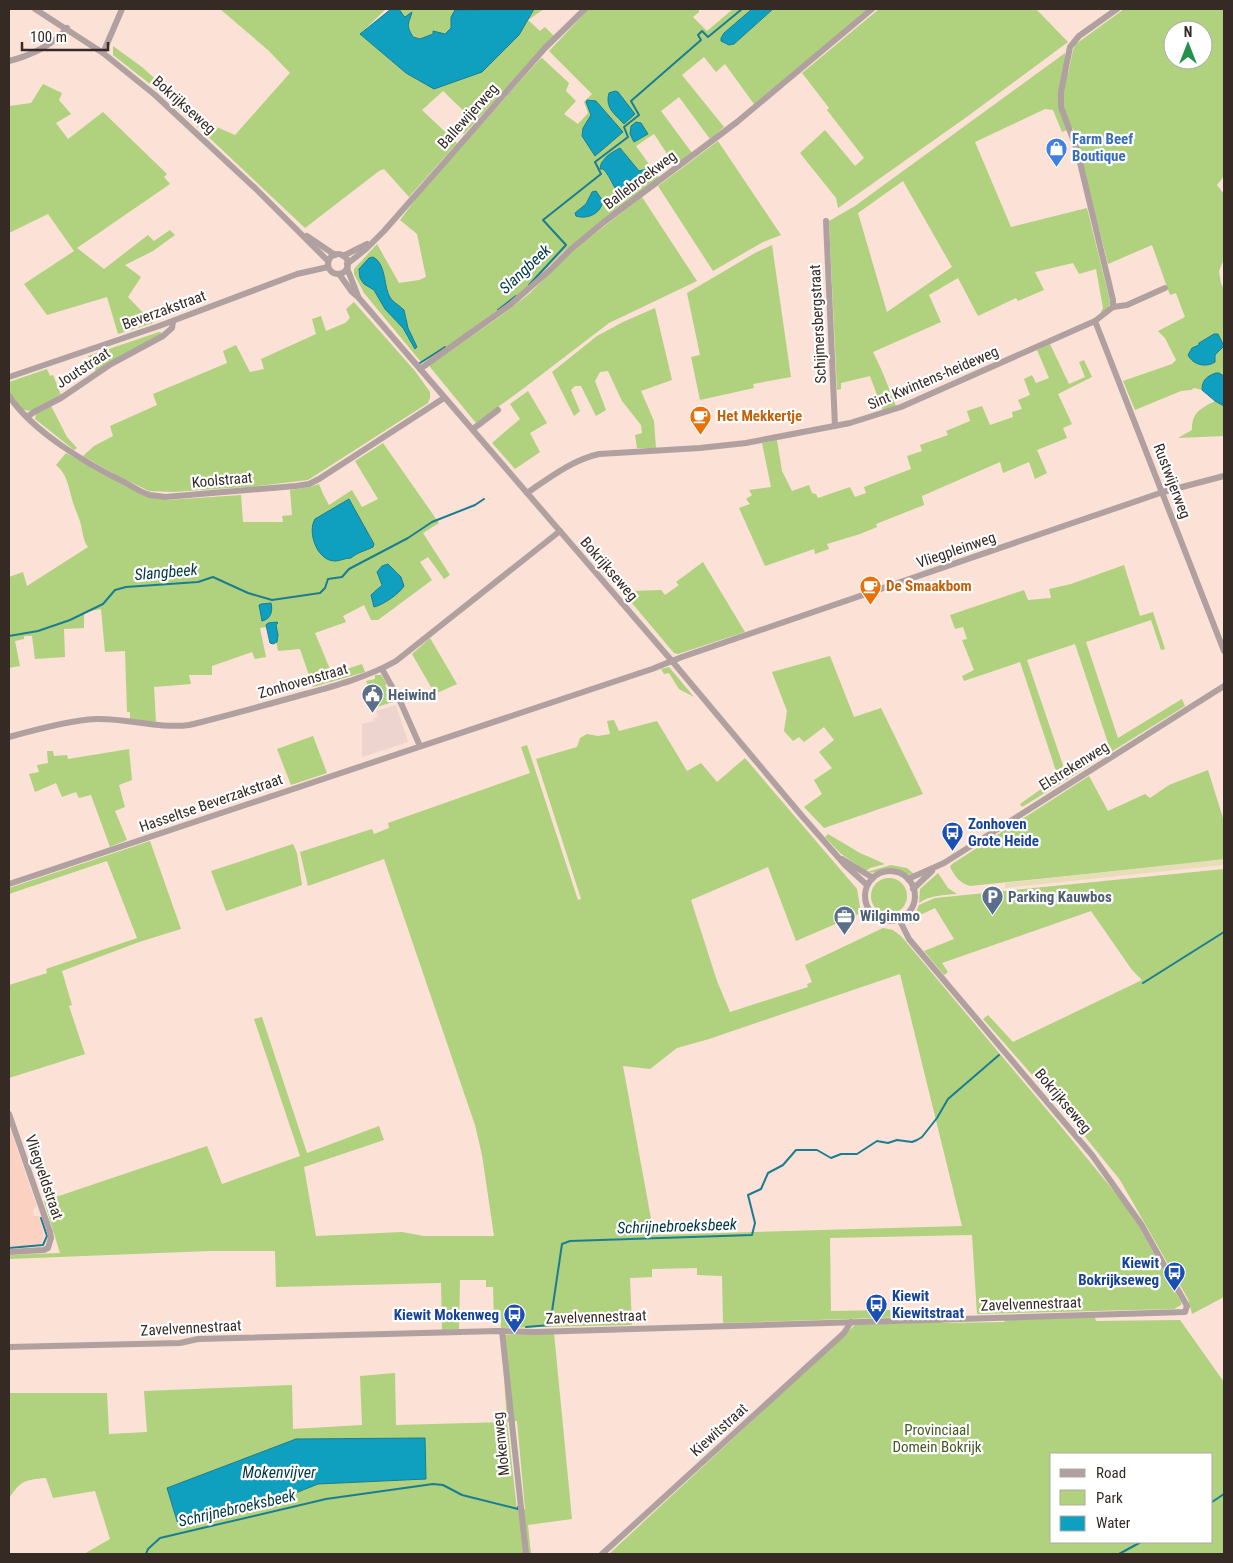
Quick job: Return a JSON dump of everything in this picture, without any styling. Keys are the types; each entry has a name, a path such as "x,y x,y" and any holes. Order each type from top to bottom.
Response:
{"street":[{"name":"Bokrijkseweg","path":"35,9 103,53 161,100 304,235 334,274 340,274 352,292 473,429 802,816 867,885"},
{"path":"103,53 122,9"},
{"name":"Ballewijerweg","path":"347,266 366,250 545,48 585,9"},
{"name":"Ballebroekweg","path":"420,369 510,305 585,237 737,122 872,9"},
{"path":"1113,307 1109,282 1076,150 1061,107 1070,47 1079,36 1117,9"},
{"path":"9,61 57,39 67,28"},
{"name":"Schijmersbergstraat","path":"826,220 835,426"},
{"name":"Bokrijkseweg","path":"304,235 330,253 343,256 358,297"},
{"name":"Ballewijerweg","path":"343,256 373,241"},
{"path":"328,264 335,255"},
{"name":"Beverzakstraat","path":"9,377 173,322 328,264"},
{"path":"340,274 347,266"},
{"name":"Sint Kwintens-heideweg","path":"527,493 586,457 599,454 700,448 746,443 874,417 901,407 1095,321 1113,307 1127,306 1165,288"},
{"name":"Rustwijerweg","path":"1095,321 1224,650"},
{"name":"Joutstraat","path":"27,417 61,398 111,364 163,336 172,328 173,322"},
{"name":"Koolstraat","path":"9,396 16,408 64,447 110,475 148,494 165,497 309,484 444,398"},
{"path":"473,429 498,410"},
{"name":"Vliegpleinweg","path":"672,661 1163,492 1224,476"},
{"name":"Zonhovenstraat","path":"9,737 72,722 97,719 165,727 189,725 332,687 382,669 396,661 560,531"},
{"name":"Hasseltse Beverzakstraat","path":"9,884 672,661"},
{"path":"382,669 400,701 420,746"},
{"name":"Elstrekenweg","path":"908,879 937,867 1224,686"},
{"name":"Bokrijkseweg","path":"840,858 873,878"},
{"name":"Elstrekenweg","path":"913,889 937,867"},
{"path":"887,872 894,872 908,879 913,889 914,901 905,916 886,921 874,916 869,911 865,898 867,885 873,878 887,872"},
{"name":"Bokrijkseweg","path":"899,919 909,939 1092,1155 1141,1224 1187,1306 1185,1312"},
{"name":"Vliegveldstraat","path":"9,1114 51,1238 48,1248 38,1251 9,1252"},
{"name":"Zavelvennestraat","path":"9,1347 174,1343 212,1339 525,1330 535,1332 1185,1312"},
{"name":"Kiewitstraat","path":"602,1554 844,1333 851,1322"},
{"name":"Mokenweg","path":"502,1331 526,1554"}],"shaded area":[{"path":"396,705 408,742 362,757 362,724 374,721 373,719 378,717 376,711"},
{"path":"9,1125 37,1207 33,1209 34,1216 39,1216 43,1229 44,1239 39,1246 9,1246"}],"green space":[{"path":"220,9 386,9 360,34 406,73 519,35 534,9 544,9 528,20 540,31 545,27 554,36 464,134 461,131 472,119 443,91 422,110 457,143 409,197 384,169 305,228 164,95 113,55 113,46 142,67 205,124 235,135 290,73 269,51"},
{"path":"399,9 463,9 451,17 451,28 444,34 433,32 433,34 420,39 413,37 409,30 408,25 411,13 405,17"},
{"path":"589,9 699,9 699,12 693,17 707,31 733,9 752,9 724,33 721,38 729,45 734,44 773,9 869,9 754,104 725,64 716,72 704,57 682,75 724,127 710,139 679,97 661,111 692,153 675,166 654,134 636,146 659,178 563,252 530,285 506,304 449,346 421,362 364,293 354,274 354,269 377,244 399,283 426,277 417,234 400,220 425,187 540,59 542,58 569,83 566,91 576,101 564,114 578,124 588,113 584,102 592,94 549,51","holes":["586,102 623,132 595,156 582,135 583,128 591,115","620,148 639,171 650,179 625,197 618,192 603,169 602,160"]},
{"path":"879,9 1036,9 1068,42 838,208 836,198 800,153 825,130 855,166 864,158 827,110 829,108 802,73"},
{"path":"1124,9 1224,9 1224,176 1217,185 1224,194 1224,259 1219,271 1224,289 1224,376 1216,373 1202,386 1202,390 1194,388 1181,391 1135,410 1123,381 1172,364 1176,360 1165,338 1158,331 1185,317 1176,293 1170,295 1152,245 1108,264 1073,128 1062,132 1053,110 1045,109 975,142 1011,227 1087,208 1110,301 1106,310 1100,314 1103,308 1096,269 1079,274 1073,263 1035,272 1044,290 1018,301 1016,298 978,316 958,278 929,295 941,322 873,352 896,406 883,411 870,376 841,383 841,389 837,390 829,221 855,206 1065,53 1068,74 1076,44","holes":["903,181 952,267 887,312 858,213"]},
{"path":"43,84 62,93 59,100 71,114 56,123 68,139 103,112 167,174 164,177 170,184 77,248 104,269 148,235 154,241 170,230 175,235 153,251 125,265 141,277 128,297 153,323 118,334 107,297 47,315 24,284 74,251 48,214 9,233 9,106 31,103"},
{"path":"718,141 781,235 763,242 713,271 658,186"},
{"path":"642,197 697,281 609,323 476,423 430,365 530,293 571,252"},
{"path":"772,245 791,377 753,384 754,388 700,400 691,357 700,355 687,293"},
{"path":"354,302 415,371 430,392 430,398 428,403 308,480 258,486 173,492 149,491 83,456 94,446 113,436 110,426 157,405 153,394 227,363 223,351 236,345 250,372 264,369 261,359 316,334 312,319 321,316 326,331 345,323 350,318 346,309"},
{"path":"655,308 672,380 641,391 654,421 656,448 637,448 635,435 642,433 641,425 622,401 608,371 600,372 595,381 606,410 596,416 581,386 575,386 571,390 580,411 574,416 552,372 597,336"},
{"path":"159,332 161,334 96,371 88,356"},
{"path":"1050,344 1069,384 1085,377 1079,362 1084,360 1092,377 1058,394 1072,424 1063,428 1067,438 1037,450 1047,473 1035,479 1029,462 1003,473 1000,462 922,496 924,505 876,524 877,527 860,534 827,544 829,549 815,554 814,549 765,566 739,508 750,504 746,499 752,495 749,490 771,487 762,443 777,440 782,471 792,491 809,485 812,493 816,494 818,498 850,487 855,497 866,493 864,487 911,469 907,456 922,451 920,445 948,435 946,431 970,421 967,411 982,406 990,425 1013,417 1012,412 1022,409 1018,400 1030,395 1024,379 1032,375 1036,383 1049,378 1037,350"},
{"path":"47,369 50,376 53,375 61,395 30,411 21,409 9,393 9,382"},
{"path":"528,391 547,423 530,433 540,452 515,469 492,443 520,419 510,404"},
{"path":"1215,401 1224,406 1224,436 1178,438 1192,430 1193,419 1198,412"},
{"path":"51,406 67,437 77,448 74,450 35,419 36,414"},
{"path":"383,443 439,523 423,533 450,575 444,579 428,557 420,562 432,580 378,620 371,620 364,605 343,616 346,622 315,633 332,674 362,664 365,672 313,687 300,649 278,651 273,626 260,628 266,657 255,659 252,652 212,666 212,675 189,675 191,684 154,687 156,722 130,720 130,712 127,712 125,651 105,652 101,609 84,612 84,628 64,629 65,657 35,659 32,636 24,636 24,639 15,641 20,666 9,668 9,577 23,572 27,586 88,547 67,480 63,472 56,465 66,453 144,496 167,500 241,495 243,522 283,522 282,516 292,515 290,490 319,484 329,505 352,490 362,507 378,499 355,461","holes":["392,569 397,572 402,589 397,592 375,593"]},
{"path":"703,562 745,632 678,654 674,653 626,596 633,591 661,590 665,595 679,585 676,582"},
{"path":"1124,565 1140,616 1153,612 1165,649 1161,650 1151,620 1086,642 1118,738 1182,699 1185,706 1111,752 1075,644 1027,660 1065,771 1087,758 1090,765 1022,807 1020,804 1058,777 1020,662 964,681 962,676 974,670 962,640 967,639 963,627 955,629 950,615 1024,590 1028,600 1051,598 1049,589 1071,584"},
{"path":"430,638 457,684 435,694 412,654"},
{"path":"830,656 854,717 881,708 923,794 824,828 804,807 822,794 814,780 832,768 819,752 834,740 824,727 804,742 799,737 793,741 784,731 787,711 772,672"},
{"path":"669,667 694,697 679,689 669,673 664,674 661,669"},
{"path":"375,675 381,675 387,684 385,685 393,702 377,707 366,681 375,679"},
{"name":"Provinciaal Domein Bokrijk","path":"614,720 619,731 657,721 687,771 701,763 717,782 745,758 857,889 861,913 796,941 768,867 691,900 717,981 730,1012 808,987 807,984 812,982 805,965 883,928 893,930 901,936 1131,1212 1181,1302 1181,1305 1174,1309 977,1314 972,1235 830,1238 831,1311 942,1309 943,1323 1095,1317 1096,1321 1180,1320 1224,1382 1224,1554 609,1554 855,1325 910,1323 909,1317 723,1323 722,1276 697,1275 697,1268 652,1269 652,1277 630,1278 632,1325 501,1328 501,1319 494,1319 493,1287 486,1287 486,1280 460,1280 459,1329 442,1330 441,1283 276,1287 275,1251 209,1251 9,1259 9,1255 60,1253 44,1201 207,1146 222,1184 300,1156 254,1019 262,1017 307,1153 379,1126 384,1140 304,1167 316,1236 402,1232 424,1236 494,1236 482,1155 475,1125 384,859 308,886 300,852 372,829 374,834 389,828 388,823 530,773 521,747 527,745 578,900 581,899 536,759 577,747 580,738 587,734 598,736 610,734 607,721","holes":["900,974 962,1226 654,1235 623,1066 650,1069 677,1048 709,1039"]},
{"path":"313,736 327,773 291,785 277,749"},
{"path":"129,749 132,780 119,785 125,807 115,811 127,840 110,847 91,795 79,798 76,792 62,797 56,783 35,792 29,774 39,772 37,765 48,763 47,751 53,751 54,756 67,755 68,759"},
{"path":"1208,770 1224,821 1224,860 970,886 958,879 950,867 1089,776 1108,811 1145,794 1150,798 1169,785"},
{"path":"828,834 860,853 885,864 866,871 840,853 825,837"},
{"path":"150,841 181,929 139,942 62,971 72,1005 69,1006 85,1054 9,1078 9,985 47,973 46,969 137,938 107,861 9,894 9,888"},
{"path":"293,844 297,853 302,885 226,911 211,871"},
{"path":"891,865 907,868 914,874 908,875 891,869 867,872"},
{"path":"1224,869 1224,1297 1192,1314 1188,1299 1120,1180 1070,1118 983,1019 988,1015 1013,1042 1142,980 1132,970 1091,911 942,963 948,972 944,975 924,951 954,939 935,908 920,915 913,924 911,923 919,905 935,898"},
{"path":"938,873 948,888 957,894 932,897 919,903 920,889"},
{"path":"889,878 896,879 902,883 906,889 906,903 902,909 896,913 889,914 882,913 876,909 872,903 871,896 872,889 876,883 882,879"},
{"path":"554,1333 572,1519 528,1525 531,1554 84,1554 110,1539 95,1491 53,1498 46,1478 33,1479 21,1484 9,1498 9,1393 107,1393 109,1434 147,1432 144,1391 292,1385 293,1429 362,1425 360,1376 395,1373 396,1425 507,1422 501,1335","holes":["517,1421 525,1509 517,1510 507,1422"]}],"sand":[{"path":"1224,859 1224,865 1005,888 1005,883"}],"water":[{"path":"391,9 399,9 405,17 412,12 408,24 409,29 413,37 420,39 433,34 433,31 445,34 451,28 451,17 455,10 534,9 519,35 482,72 434,89 406,73 360,34"},
{"path":"752,9 773,9 734,44 729,45 721,41 724,33"},
{"path":"618,92 635,114 624,124 611,110 608,103 609,93"},
{"path":"587,100 596,101 623,132 595,156 582,136 583,128 591,115"},
{"path":"636,122 641,123 648,134 634,142 630,134 631,126"},
{"path":"620,148 639,171 647,169 651,175 650,179 625,197 618,192 606,172 600,169 604,159"},
{"path":"596,191 603,201 600,209 589,216 576,216 575,213 586,204 592,192"},
{"path":"373,257 382,268 389,296 404,310 408,328 417,347 415,349 403,328 385,309 374,290 364,284 360,278 359,269 369,258"},
{"path":"1214,334 1218,334 1224,346 1215,355 1215,362 1204,365 1193,361 1188,355 1192,348"},
{"path":"1216,373 1224,376 1224,406 1202,390 1206,379"},
{"path":"349,499 374,544 373,547 351,558 337,561 329,560 323,556 315,545 312,531 313,525 315,519"},
{"path":"388,564 401,577 404,586 390,599 374,607 371,595 382,585 377,572 382,566"},
{"path":"271,603 271,614 262,621 259,605"},
{"path":"277,622 277,642 273,644 270,643 266,625"},
{"name":"Mokenvijver","path":"425,1438 426,1479 318,1484 278,1500 178,1524 167,1488 296,1439"}],"waterway":[{"name":"Slangbeek","path":"529,285 566,245 543,220 601,174 595,162 628,137 624,127 639,115 631,101 701,40 698,35 702,31 708,37 742,9"},
{"name":"Slangbeek","path":"498,310 516,296"},
{"name":"Slangbeek","path":"420,363 445,347"},
{"name":"Slangbeek","path":"9,636 38,631 70,620 103,604 115,590 126,587 198,582 213,577 248,593 272,600 320,593 325,588 328,579 342,577 349,569 408,538 432,522 475,505 484,499"},
{"path":"1143,983 1224,932"},
{"name":"Schrijnebroeksbeek","path":"526,1327 550,1325 562,1244 570,1241 752,1235 755,1223 748,1195 761,1189 768,1173 783,1165 796,1150 817,1150 831,1158 841,1154 857,1154 877,1141 888,1143 897,1140 912,1142 917,1140 922,1137 937,1118 948,1099 999,1055"},
{"path":"9,1248 43,1245 47,1236 41,1218"},
{"name":"Schrijnebroeksbeek","path":"146,1554 148,1549 160,1538 326,1499 433,1484 443,1485 462,1495 518,1509 518,1507"},
{"path":"1213,1501 1224,1494"},
{"path":"1119,1554 1139,1543"}],"place":[{"name":"Farm Beef Boutique","path":"1056,167"},
{"name":"Het Mekkertje","path":"701,435"},
{"name":"De Smaakbom","path":"870,605"},
{"name":"Heiwind","path":"372,714"},
{"name":"Zonhoven Grote Heide","path":"952,852"},
{"name":"Parking Kauwbos","path":"992,916"},
{"name":"Wilgimmo","path":"844,935"},
{"name":"Kiewit Bokrijkseweg","path":"1175,1291"},
{"name":"Kiewit Kiewitstraat","path":"876,1324"},
{"name":"Kiewit Mokenweg","path":"515,1334"}]}
